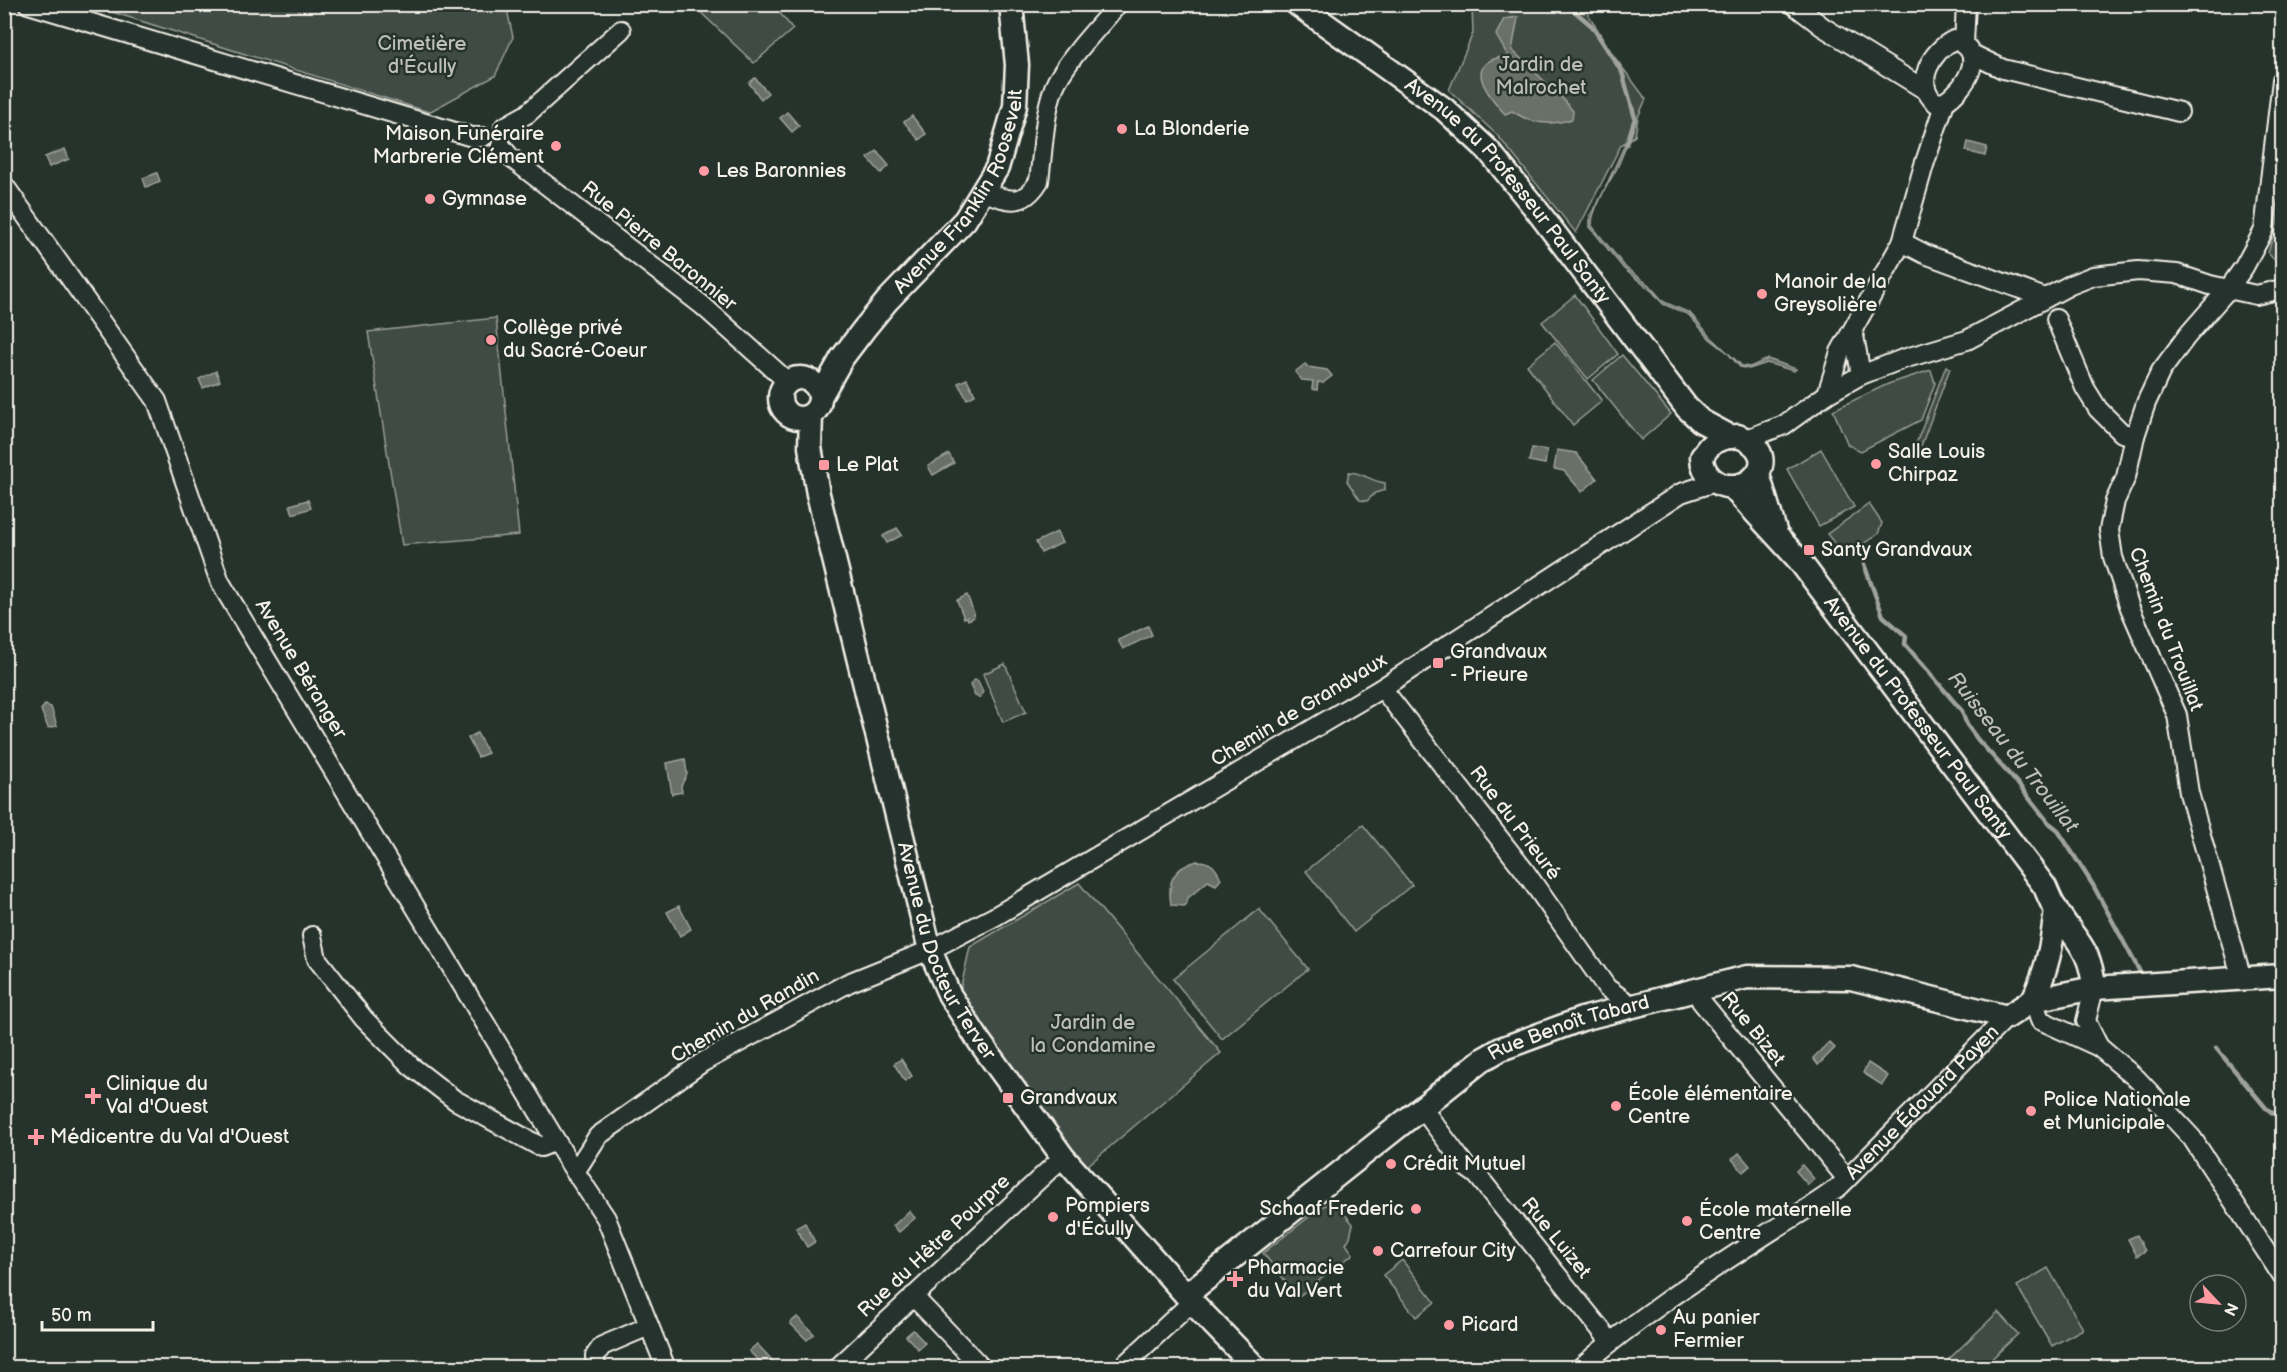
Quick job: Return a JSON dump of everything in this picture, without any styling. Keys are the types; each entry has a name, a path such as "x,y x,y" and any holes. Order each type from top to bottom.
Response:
{"main road":[{"name":"Avenue Franklin Roosevelt","path":"808,409 842,358 887,301 965,220 998,168 1015,106 1017,65 1011,4"},
{"name":"Avenue du Professeur Paul Santy","path":"1297,4 1436,103 1488,150 1536,209 1686,408 1701,421 1749,451 1774,531"},
{"name":"Avenue Franklin Roosevelt","path":"797,380 842,358"},
{"path":"797,380 815,385 808,409 786,413 780,400 783,387 797,380"},
{"name":"Avenue du Professeur Paul Santy","path":"1686,408 1703,457"},
{"name":"Avenue du Docteur Terver","path":"808,409 810,447 821,506 930,950 949,994 1063,1157 1194,1293 1256,1368"},
{"path":"1715,441 1749,451 1747,483 1723,484 1705,471 1703,457 1715,441"},
{"name":"Avenue du Professeur Paul Santy","path":"1723,484 1774,531 1798,559 2045,887 2056,909 2085,952 2093,974 2094,988"},
{"path":"2034,1000 2046,970 2052,945 2056,909"},
{"name":"Avenue Édouard Payen","path":"2007,1017 2034,1000 2094,988 2283,976"},
{"name":"Rue Benoît Tabard","path":"1194,1293 1482,1060 1501,1049 1582,1019 1748,977 1851,978 2007,1017"}],"street":[{"path":"28,4 461,134 483,137"},
{"path":"984,192 1010,201 1020,199 1032,192 1039,181 1050,103 1057,82 1074,57 1118,4"},
{"path":"1793,4 1823,27 1881,61 1934,97 1953,97 1969,77 1972,66 1963,46 1966,5"},
{"path":"504,127 527,114 621,30"},
{"path":"1827,394 1840,352 1902,242 1928,154 1934,97 1925,77 1929,63 1944,44 1963,46 2003,69 2179,112"},
{"path":"1881,61 1907,66 1929,63"},
{"path":"1969,77 2003,69"},
{"name":"Chemin du Trouillat","path":"2242,979 2189,793 2177,715 2130,608 2113,557 2109,530 2115,501 2126,477 2135,436 2146,403 2161,371 2187,336 2229,288 2244,267 2264,230 2283,80"},
{"path":"496,123 504,127 507,137 501,146 497,147 488,145 483,137 488,125 496,123"},
{"name":"Rue Pierre Baronnier","path":"501,146 510,157 797,380"},
{"name":"Avenue Béranger","path":"4,185 157,401 220,582 575,1172"},
{"path":"1902,242 1925,254 2045,297"},
{"path":"1749,451 1827,394 1862,375 1903,359 1967,340 2045,297 2093,276 2116,272 2177,274 2210,285 2229,288 2242,294 2256,296 2283,289"},
{"path":"2056,319 2085,388 2098,409 2121,433 2135,436"},
{"path":"1853,330 1862,375"},
{"name":"Chemin de Grandvaux","path":"930,950 994,918 1382,688 1685,491 1697,474 1703,457"},
{"name":"Chemin de Grandvaux","path":"1685,491 1723,484"},
{"name":"Rue du Prieuré","path":"1382,688 1524,870 1621,1009"},
{"path":"312,936 317,959 364,1019 411,1066 455,1100 541,1147 556,1141"},
{"name":"Chemin du Randin","path":"575,1172 598,1137 703,1062 848,983 930,950"},
{"path":"2094,988 2086,1021 2099,1047"},
{"name":"Rue Bizet","path":"1697,989 1699,998 1847,1179"},
{"path":"2034,1000 2040,1020 2099,1047 2138,1078 2192,1138 2283,1276"},
{"name":"Avenue Édouard Payen","path":"1580,1368 1610,1341 1687,1287 1820,1201 1847,1179 2007,1017"},
{"name":"Rue Luizet","path":"1422,1108 1467,1168 1479,1178 1610,1341"},
{"name":"Rue du Hêtre Pourpre","path":"837,1368 1063,1157"},
{"path":"575,1172 606,1218 666,1368"},
{"path":"1121,1368 1194,1293"},
{"path":"913,1296 982,1368"},
{"path":"596,1368 596,1356 602,1346 650,1326"}],"green space":[{"name":"Jardin de Malrochet","path":"1579,4 1584,7 1613,55 1646,99 1638,117 1635,136 1621,145 1576,233 1498,136 1449,90 1473,33 1472,5"},
{"name":"Cimetière d'Écully","path":"90,5 506,5 513,37 495,76 429,112"},
{"path":"693,5 773,5 793,29 754,63"},
{"path":"2282,181 2282,268 2268,253 2277,223"},
{"path":"1575,295 1618,354 1588,379 1542,322"},
{"path":"496,318 519,535 402,545 368,332"},
{"path":"1555,342 1602,401 1573,425 1527,365"},
{"path":"1622,355 1671,414 1641,440 1593,380"},
{"path":"1946,366 1950,368 1921,446 1916,444"},
{"path":"1931,370 1935,383 1921,420 1861,451 1848,445 1833,410 1888,384"},
{"path":"1821,449 1854,507 1819,526 1787,469"},
{"path":"1349,472 1385,483 1385,490 1375,493 1367,501 1360,500 1347,481"},
{"path":"1869,504 1882,523 1878,534 1845,556 1827,534"},
{"path":"1005,664 1026,712 1003,722 983,674"},
{"path":"1363,825 1412,885 1354,932 1306,871"},
{"name":"Jardin de la Condamine","path":"1079,883 1221,1053 1087,1166 1020,1082 960,991 970,947"},
{"path":"1259,909 1308,969 1222,1039 1173,979"},
{"path":"1332,1204 1342,1211 1353,1224 1346,1244 1353,1254 1298,1297 1263,1253 1323,1206"},
{"path":"1402,1260 1435,1302 1416,1317 1383,1275"},
{"path":"2048,1268 2083,1329 2052,1346 2017,1286"},
{"path":"1998,1312 2018,1334 1983,1367 1957,1367 1949,1359"}],"shaded area":[{"path":"1518,17 1512,50 1563,99 1573,111 1572,119 1548,123 1527,119 1512,111 1505,114 1485,88 1481,71 1485,64 1508,56 1496,35 1504,19"},
{"path":"755,78 768,93 761,99 749,83"},
{"path":"787,112 799,126 792,132 780,118"},
{"path":"912,116 926,134 919,140 904,122"},
{"path":"1627,140 1629,140 1616,170 1604,191"},
{"path":"1968,142 1987,147 1985,156 1966,151"},
{"path":"65,149 69,159 49,167 45,157"},
{"path":"877,151 889,166 881,173 868,158"},
{"path":"157,173 160,181 146,187 143,178"},
{"path":"1597,206 1592,226 1626,268 1649,285 1664,302 1690,313 1711,337 1742,366 1750,367 1768,359 1796,369 1794,371 1767,363 1749,369 1740,367 1727,352 1710,339 1689,315 1663,304 1653,292 1624,269 1590,227 1590,215"},
{"path":"1305,364 1308,367 1327,370 1332,376 1323,383 1318,382 1317,390 1312,389 1313,381 1302,380 1295,372"},
{"path":"216,371 220,381 203,388 199,379"},
{"path":"967,379 975,395 967,399 958,383"},
{"path":"1532,448 1547,450 1545,464 1529,461"},
{"path":"1557,450 1576,453 1597,479 1582,492 1564,471 1554,469"},
{"path":"949,454 954,463 933,475 928,466"},
{"path":"308,500 311,508 293,514 290,505"},
{"path":"897,528 902,535 887,543 883,536"},
{"path":"1057,532 1062,543 1041,553 1036,542"},
{"path":"967,595 974,613 974,617 968,620 967,617 964,618 957,600"},
{"path":"1148,626 1152,635 1123,649 1118,640"},
{"path":"974,680 978,681 983,692 980,698 975,696 970,685"},
{"path":"45,705 51,707 57,726 48,728 41,710"},
{"path":"477,733 488,753 478,757 468,738"},
{"path":"685,759 687,774 681,786 682,792 672,794 667,763"},
{"path":"1197,861 1206,862 1212,866 1221,879 1216,885 1208,881 1188,898 1185,906 1171,905 1171,882 1182,867"},
{"path":"679,906 691,929 680,936 667,912"},
{"path":"1829,1042 1835,1048 1818,1065 1813,1058"},
{"path":"901,1059 912,1076 905,1081 894,1064"},
{"path":"1868,1063 1888,1076 1882,1085 1863,1073"},
{"path":"1739,1153 1750,1166 1743,1172 1732,1159"},
{"path":"1802,1165 1814,1179 1808,1185 1796,1171"},
{"path":"909,1211 915,1218 899,1232 893,1226"},
{"path":"805,1223 815,1242 807,1247 796,1228"},
{"path":"2137,1235 2145,1251 2137,1256 2128,1239"},
{"path":"797,1317 814,1334 807,1340 790,1323"},
{"path":"913,1330 925,1343 918,1349 906,1336"},
{"path":"757,1344 772,1360 765,1367 749,1351"}],"waterway":[{"name":"Ruisseau du Trouillat","path":"1566,4 1592,26 1622,72 1635,118 1627,144"},
{"name":"Ruisseau du Trouillat","path":"1861,556 1883,616 1906,636 1905,644 1962,711 1967,725 1978,740 2018,784 2048,822 2057,829 2093,885 2140,972"},
{"name":"Ruisseau du Trouillat","path":"2216,1048 2266,1108 2282,1120"}],"place":[{"name":"La Blonderie","path":"1122,129"},
{"name":"Maison Funéraire Marbrerie Clément","path":"556,146"},
{"name":"Les Baronnies","path":"704,171"},
{"name":"Gymnase","path":"430,199"},
{"name":"Manoir de la Greysolière","path":"1762,294"},
{"name":"Collège privé du Sacré-Coeur","path":"491,340"},
{"name":"Salle Louis Chirpaz","path":"1876,464"},
{"name":"Le Plat","path":"824,465"},
{"name":"Santy Grandvaux","path":"1809,550"},
{"name":"Grandvaux - Prieure","path":"1438,663"},
{"name":"Clinique du Val d'Ouest","path":"93,1096"},
{"name":"Grandvaux","path":"1008,1098"},
{"name":"École élémentaire Centre","path":"1616,1106"},
{"name":"Police Nationale et Municipale","path":"2031,1111"},
{"name":"Médicentre du Val d'Ouest","path":"36,1137"},
{"name":"Crédit Mutuel","path":"1391,1164"},
{"name":"Schaaf Frederic","path":"1416,1209"},
{"name":"Pompiers d'Écully","path":"1053,1217"},
{"name":"École maternelle Centre","path":"1687,1221"},
{"name":"Carrefour City","path":"1378,1251"},
{"name":"Pharmacie du Val Vert","path":"1235,1279"},
{"name":"Picard","path":"1449,1325"},
{"name":"Au panier Fermier","path":"1661,1330"}]}
